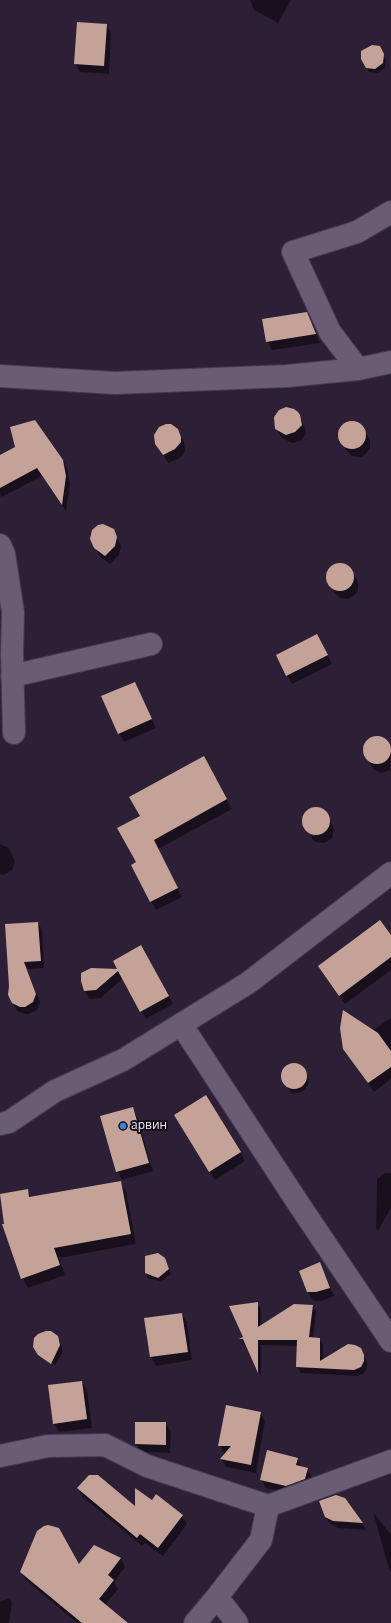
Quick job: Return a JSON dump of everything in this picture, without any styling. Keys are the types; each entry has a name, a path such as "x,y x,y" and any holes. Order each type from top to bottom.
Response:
{"street":[{"path":"358,370 330,332 293,252 357,232 391,212"},
{"path":"0,376 115,383 287,376 358,370 391,362"},
{"path":"0,545 4,554 13,612 12,676 14,733"},
{"path":"12,676 151,644"},
{"path":"0,1124 9,1122 55,1091 123,1060 248,983 391,873"},
{"path":"181,1024 298,1203 391,1341"},
{"path":"0,1456 48,1446 105,1445 147,1466 268,1506 391,1461"},
{"path":"195,1623 261,1540 268,1506"},
{"path":"217,1597 237,1623"}],"building":[{"path":"77,22 107,24 104,66 74,64"},
{"path":"372,45 380,46 384,54 383,63 375,69 366,68 361,59 361,51"},
{"path":"307,312 316,334 266,342 262,319"},
{"path":"286,407 294,409 298,412 302,425 295,432 286,435 275,429 274,417 279,410"},
{"path":"35,420 63,460 66,476 62,505 37,468 0,488 0,455 15,447 10,427"},
{"path":"352,421 362,425 366,435 362,445 352,449 342,445 338,435 342,425"},
{"path":"166,424 171,424 178,429 181,442 175,449 163,455 155,444 154,435 159,427"},
{"path":"103,524 114,529 117,537 115,546 105,556 94,548 90,539 92,530 98,525"},
{"path":"340,563 350,567 354,577 350,587 340,591 330,587 326,577 330,567"},
{"path":"317,634 328,655 286,676 276,655"},
{"path":"135,682 152,719 118,734 101,696"},
{"path":"377,736 387,740 391,750 387,760 377,764 367,760 363,750 367,740"},
{"path":"204,756 227,799 154,840 178,888 150,902 131,865 136,862 117,828 140,816 129,797"},
{"path":"316,807 326,811 330,821 326,831 316,835 306,831 302,821 306,811"},
{"path":"380,920 391,935 391,957 339,996 318,966"},
{"path":"38,922 41,961 24,962 36,994 33,1002 25,1007 20,1007 12,1003 8,995 9,986 5,924"},
{"path":"141,945 169,996 140,1012 118,971 96,990 84,991 81,981 81,973 91,968 117,969 113,961"},
{"path":"343,1010 378,1033 391,1051 391,1067 368,1083 343,1049 340,1028"},
{"path":"294,1063 303,1067 307,1076 303,1085 294,1089 285,1085 281,1076 285,1067"},
{"path":"206,1095 241,1152 209,1172 174,1115"},
{"path":"133,1107 149,1163 116,1172 100,1116"},
{"path":"121,1181 131,1234 54,1248 60,1265 21,1279 2,1224 4,1224 0,1194 28,1189 29,1197"},
{"path":"158,1253 165,1258 169,1269 158,1278 145,1273 145,1256"},
{"path":"320,1262 330,1288 316,1292 307,1292 299,1271"},
{"path":"258,1302 258,1327 294,1304 313,1305 309,1337 320,1338 320,1361 348,1344 355,1345 361,1348 364,1355 364,1361 361,1367 354,1370 296,1367 297,1340 258,1340 258,1373 243,1339 239,1339 243,1337 229,1306"},
{"path":"182,1313 188,1352 150,1357 144,1318"},
{"path":"51,1331 58,1336 60,1345 51,1364 38,1355 33,1347 34,1338 38,1334"},
{"path":"82,1381 87,1419 53,1424 48,1385"},
{"path":"226,1405 261,1412 251,1465 220,1459 231,1446 218,1446"},
{"path":"135,1422 166,1422 166,1445 135,1444"},
{"path":"267,1450 298,1458 296,1465 308,1468 305,1479 286,1486 260,1480"},
{"path":"89,1475 98,1475 135,1506 135,1488 152,1500 156,1494 183,1515 158,1548 140,1534 137,1538 77,1488"},
{"path":"336,1495 345,1498 363,1523 333,1521 325,1517 319,1501"},
{"path":"48,1525 59,1528 79,1564 94,1545 121,1558 108,1575 114,1580 99,1599 128,1623 82,1623 20,1572 37,1531"}],"place":[{"name":"арвин","path":"123,1126"}]}
